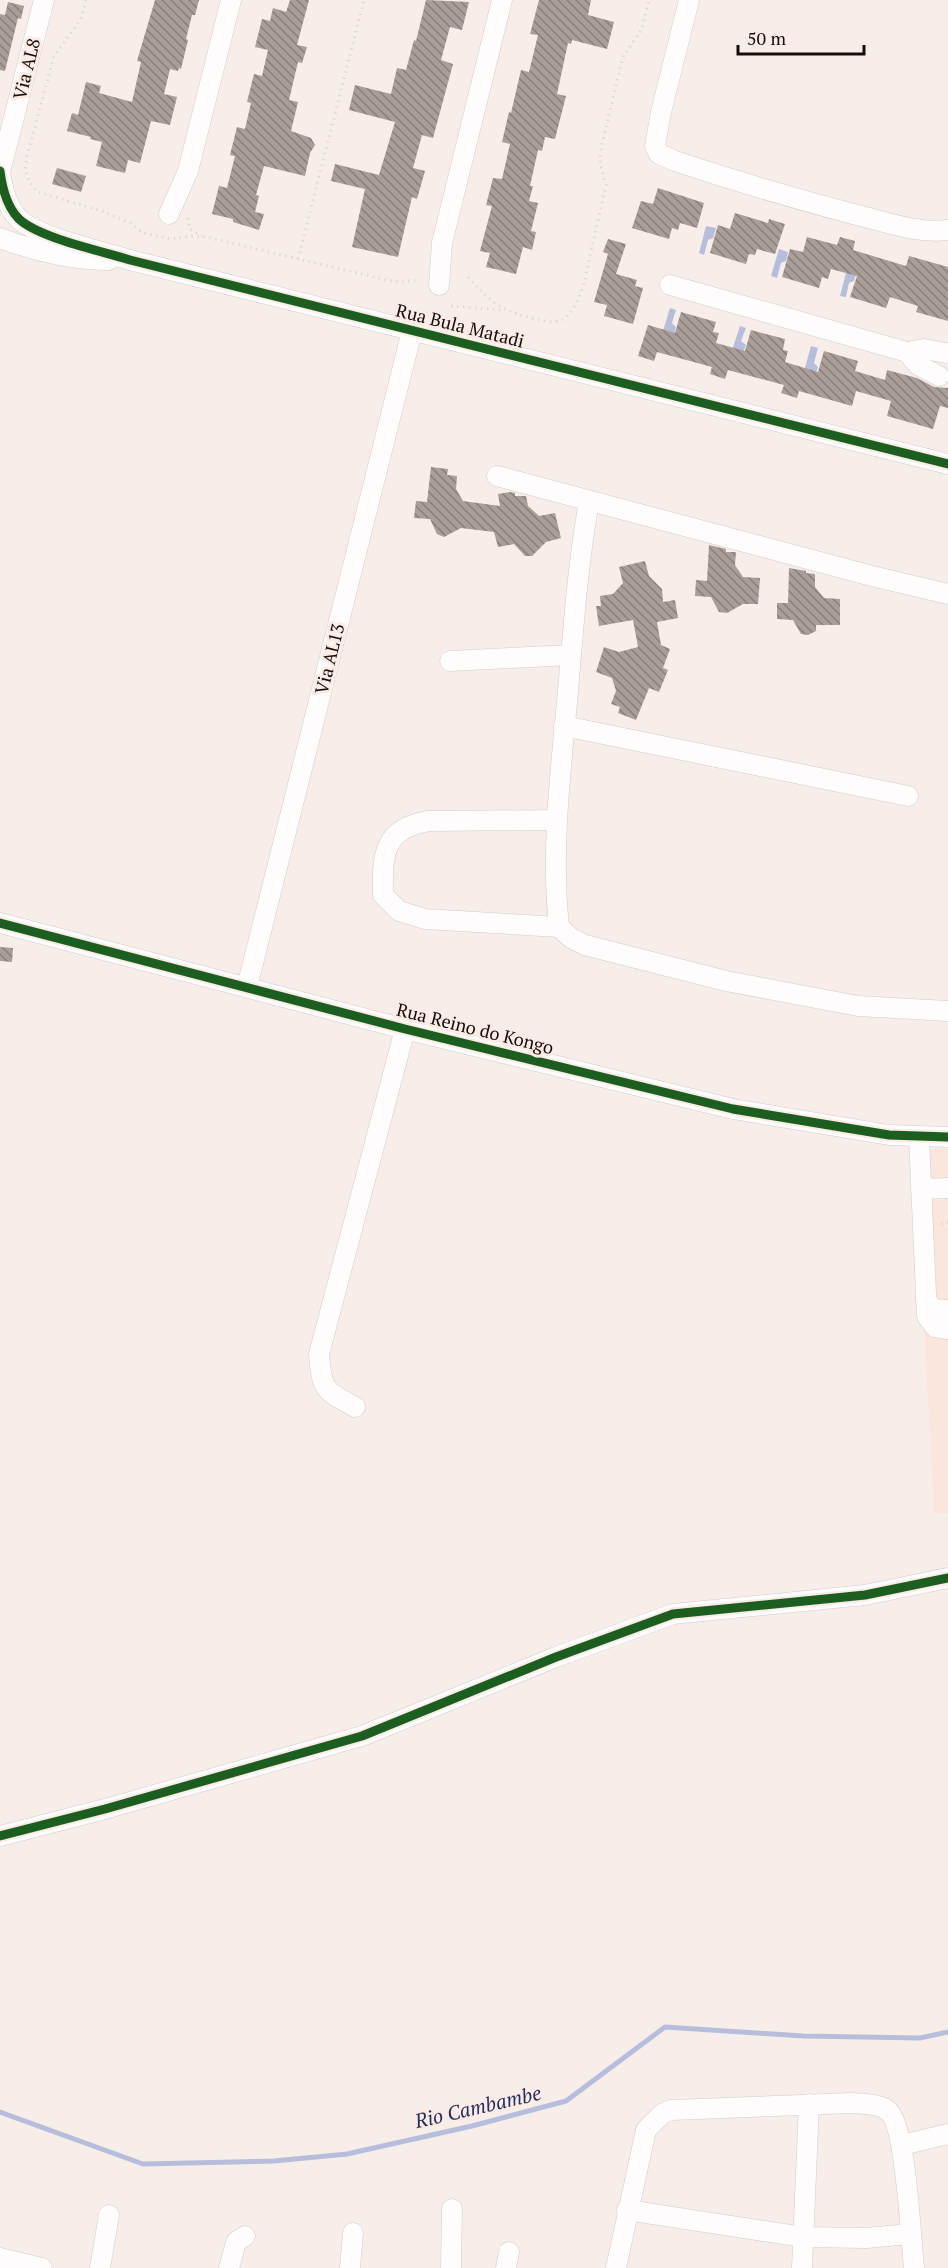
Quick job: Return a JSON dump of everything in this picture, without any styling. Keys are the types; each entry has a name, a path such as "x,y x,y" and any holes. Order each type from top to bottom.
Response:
{"street":[{"name":"Via AL8","path":"0,172 44,0"},
{"path":"179,216 231,0"},
{"path":"439,285 442,243 502,0"},
{"path":"689,0 661,112 656,146 659,154 776,194 912,229 936,232 948,230"},
{"name":"Rua Bula Matadi","path":"0,172 6,197 19,219 46,234 130,260 948,464"},
{"name":"Rua Bula Matadi","path":"0,238 40,251 84,260 130,260"},
{"path":"670,285 907,352 924,349 946,353"},
{"name":"Via AL13","path":"247,987 412,331"},
{"path":"907,352 918,365 939,376"},
{"path":"497,476 589,502 948,594"},
{"path":"559,927 556,894 556,820 578,576 589,502"},
{"path":"450,661 571,655"},
{"path":"564,726 908,796"},
{"path":"556,820 429,821 414,824 398,832 386,848 382,871 383,895 399,911 425,919 559,927 571,938 585,945 726,981 858,1006 948,1011"},
{"name":"Rua Reino do Kongo","path":"0,923 405,1029 733,1109 869,1132 919,1138 948,1137"},
{"path":"355,1407 327,1392 321,1374 320,1354 405,1029"},
{"path":"919,1138 921,1189 938,1314"},
{"path":"921,1189 948,1188"},
{"path":"0,1836 116,1806 362,1736 556,1657 674,1614 865,1595 948,1578"},
{"path":"802,2268 809,2104"},
{"path":"616,2268 646,2130 662,2114 671,2110 809,2104 867,2105 888,2110 902,2145 914,2268"},
{"path":"902,2145 948,2134"},
{"path":"451,2268 452,2209"},
{"path":"627,2210 803,2237 866,2238 910,2234"},
{"path":"100,2268 109,2216"},
{"path":"350,2268 353,2233"},
{"path":"229,2268 236,2242 245,2236"},
{"path":"0,2258 42,2268"}],"path":[{"path":"86,0 81,19 54,56 27,156 26,170 30,183 38,192 102,211 130,223 143,233 172,239 206,237 387,280 401,282 415,280"},
{"path":"298,259 364,0"},
{"path":"451,306 502,310 559,322 570,313 578,300 603,204 606,185 600,163 601,148 611,104 623,57 642,29 649,0"},
{"path":"179,216 190,229 206,237"},
{"path":"468,277 482,294 502,310"}],"shaded area":[{"path":"948,1148 948,1513 934,1514 915,1151"}],"water":[{"path":"706,226 716,228 713,238 708,240 704,255 699,253"},
{"path":"779,249 788,252 786,261 781,263 777,278 771,276"},
{"path":"847,269 857,271 854,281 849,283 846,297 840,296"},
{"path":"670,308 676,310 672,323 676,327 673,338 662,334"},
{"path":"740,326 746,328 741,341 746,345 742,356 731,353"},
{"path":"811,346 818,348 814,363 818,367 814,378 803,375"}],"building":[{"path":"155,0 199,0 195,15 192,15 181,69 179,68 178,71 170,69 164,94 177,97 170,125 151,121 140,163 128,160 125,173 96,166 102,142 67,131 72,113 78,115 86,82 101,86 99,93 132,102 141,62 137,61"},
{"path":"290,0 309,0 297,45 307,47 302,63 298,62 289,100 298,102 291,131 311,138 315,145 310,153 305,176 264,166 256,195 259,196 255,212 264,214 259,230 233,222 233,219 212,214 219,186 227,188 235,156 230,155 237,127 245,129 251,103 247,102 254,74 262,76 268,50 255,47 262,19 270,21 273,8 286,12"},
{"path":"426,0 469,2 462,30 450,27 441,60 453,64 433,138 422,135 413,168 425,171 417,199 412,197 398,257 352,247 365,189 331,181 335,164 379,175 395,122 349,110 355,85 391,94 397,68 406,70"},
{"path":"539,0 591,0 588,15 614,22 607,49 572,40 571,44 568,43 557,94 566,96 555,139 545,137 542,151 538,150 530,186 533,186 529,201 538,203 531,231 536,232 532,250 523,247 516,274 486,267 490,253 480,251 492,206 486,205 493,178 502,179 510,144 502,142 509,112 511,113 521,70 529,72 538,35 530,34"},
{"path":"8,2 24,6 21,19 18,18 5,71 0,70 0,14 5,15"},
{"path":"57,168 86,176 81,192 52,184"},
{"path":"658,188 704,203 697,228 680,223 678,230 672,228 669,239 632,228 641,201 653,204"},
{"path":"735,213 768,223 769,219 785,224 775,254 757,249 755,255 749,254 746,264 710,253 718,225 730,229"},
{"path":"807,237 837,245 840,237 855,241 853,250 906,266 909,256 948,267 948,321 916,312 918,306 890,297 886,308 850,297 857,276 831,269 828,279 822,277 819,288 782,277 790,249 803,252"},
{"path":"608,239 626,244 616,274 637,280 635,286 643,288 633,324 604,316 607,305 594,302 608,254 603,252"},
{"path":"681,312 716,322 713,332 719,333 716,343 745,351 751,330 785,339 783,350 788,351 785,362 818,372 824,351 858,361 855,371 885,380 887,370 917,378 934,387 948,388 948,408 940,406 933,429 887,416 891,401 856,391 852,406 799,391 797,398 781,393 784,385 728,370 725,379 710,374 712,367 657,352 654,361 638,356 648,325 675,333"},
{"path":"431,467 448,469 447,475 457,476 456,489 463,501 500,506 498,494 510,492 515,493 515,496 526,496 528,506 539,516 555,513 561,538 546,542 532,556 525,556 514,544 498,547 494,532 461,528 444,537 437,534 430,519 414,518 416,501 427,502"},
{"path":"709,545 726,549 726,552 736,552 735,565 743,577 760,578 758,604 743,604 727,613 719,612 711,597 695,596 696,580 707,581"},
{"path":"645,561 649,576 662,589 663,602 675,600 678,618 657,622 661,645 670,649 663,668 668,670 659,692 649,688 636,720 618,713 620,707 611,704 616,691 612,678 596,672 604,647 619,652 638,647 633,620 599,626 596,606 601,606 600,596 613,594 623,583 619,567"},
{"path":"789,568 815,574 815,587 824,598 840,599 840,625 816,625 816,631 808,635 801,634 793,620 777,619 777,603 788,603"},
{"path":"0,947 13,948 12,962 0,961"}],"waterway":[{"name":"Rio Cambambe","path":"0,2112 143,2164 274,2161 347,2154 472,2126 566,2101 665,2027 803,2036 920,2038 948,2032"}],"cycle path":[{"path":"0,171 11,209 19,219 41,232 72,243 130,260 948,464"},
{"path":"0,923 405,1029 733,1109 889,1135 948,1137"},
{"path":"0,1836 105,1809 362,1736 556,1657 673,1614 865,1595 948,1578"}]}
